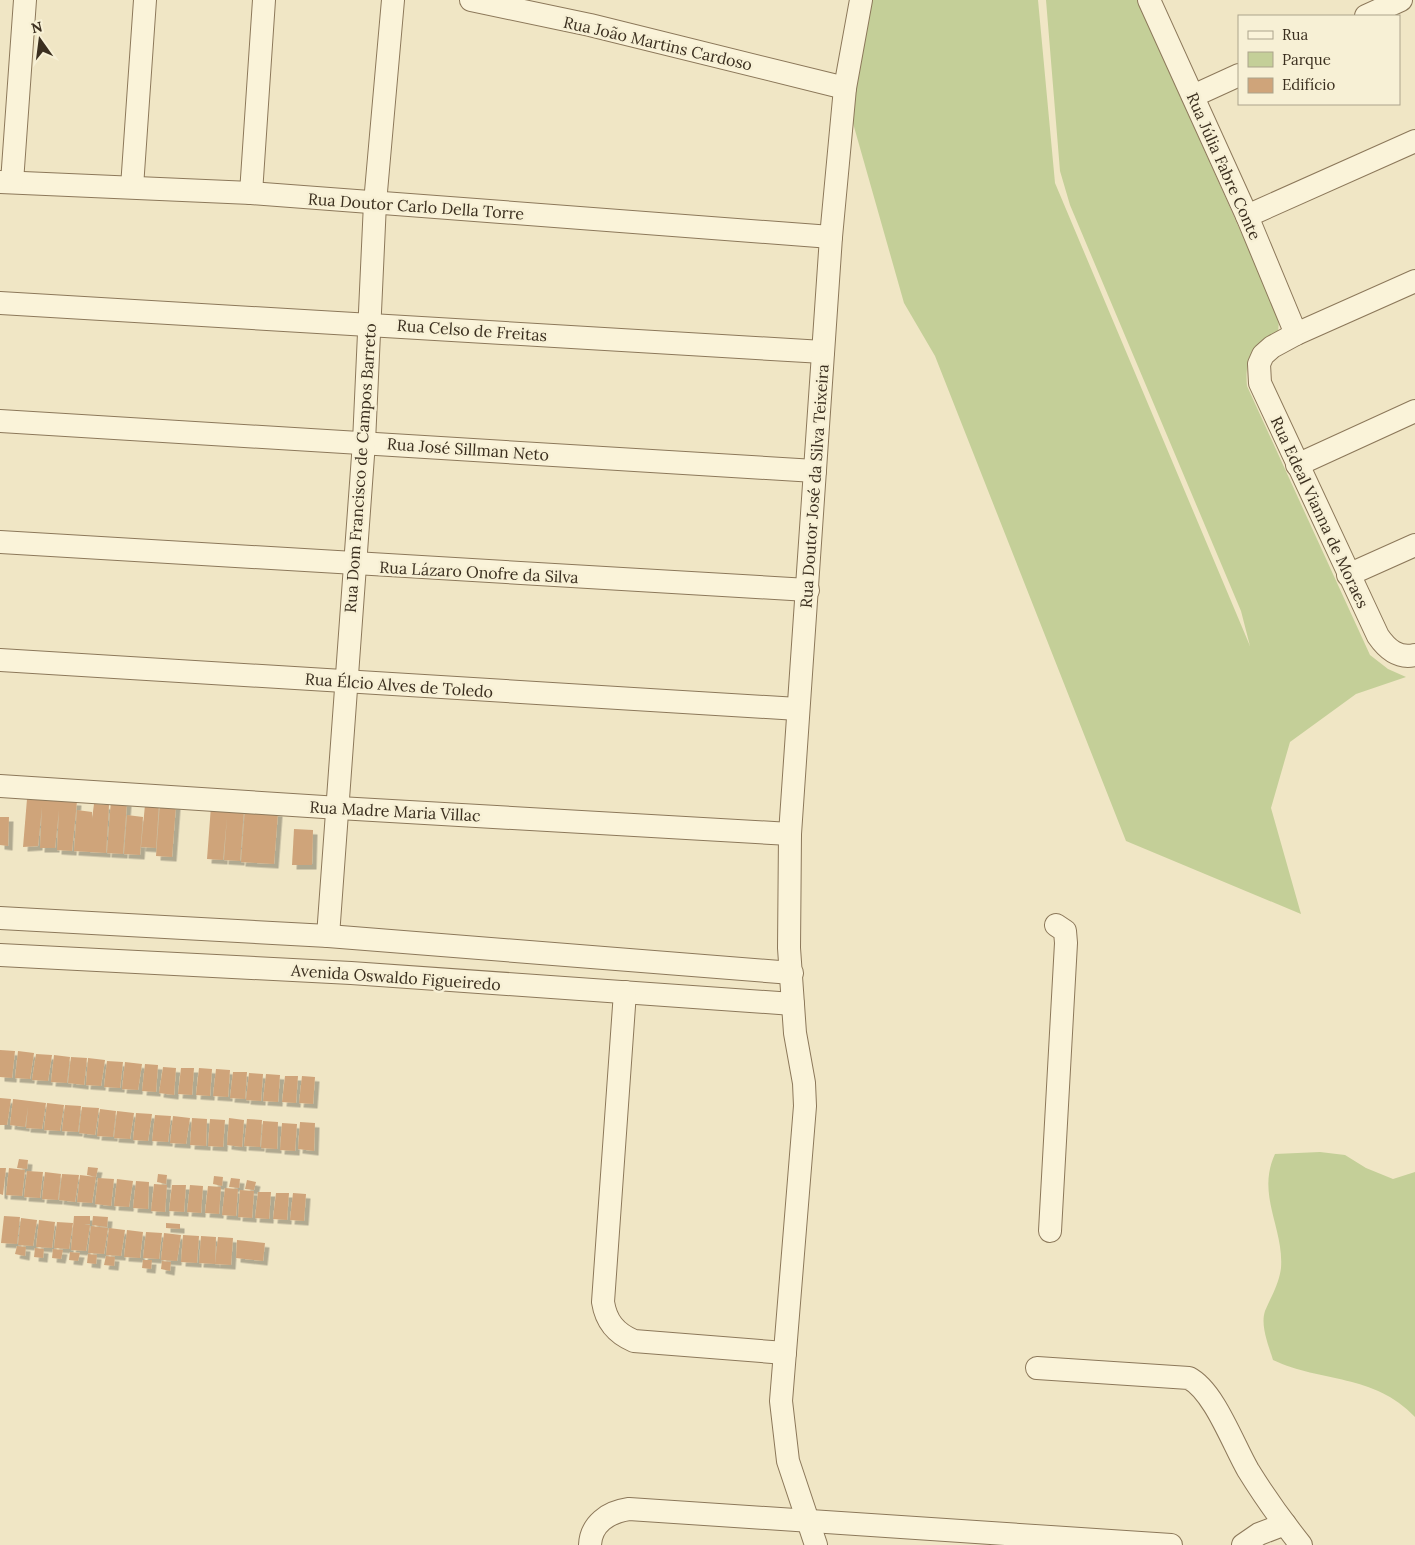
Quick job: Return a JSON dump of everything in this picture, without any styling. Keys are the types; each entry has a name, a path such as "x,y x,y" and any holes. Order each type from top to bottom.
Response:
{"street":[{"path":"6,182 26,0"},
{"path":"132,187 145,0"},
{"path":"251,193 264,0"},
{"name":"Rua Dom Francisco de Campos Barreto","path":"328,936 339,808 354,564 364,442 375,203 393,0"},
{"name":"Rua João Martins Cardoso","path":"471,0 590,25 845,88"},
{"name":"Rua Doutor José da Silva Teixeira","path":"816,1545 793,1481 784,1441 781,1401 805,1106 804,1083 793,1004 789,948 790,834 831,237 845,88 861,0"},
{"name":"Rua Júlia Fabre Conte","path":"1149,0 1247,216 1296,334"},
{"path":"1368,15 1401,0"},
{"path":"1193,96 1238,75"},
{"path":"1247,216 1415,141"},
{"name":"Rua Doutor Carlo Della Torre","path":"6,182 251,193 831,237"},
{"path":"1296,334 1415,281"},
{"name":"Rua Celso de Freitas","path":"0,303 369,323 823,352"},
{"name":"Rua Edeal Vianna de Moraes","path":"1296,334 1272,347 1264,355 1259,364 1260,383 1378,636 1386,647 1405,654"},
{"path":"1297,465 1415,411"},
{"name":"Rua José Sillman Neto","path":"0,421 815,471"},
{"name":"Rua Lázaro Onofre da Silva","path":"0,542 808,590"},
{"path":"1348,575 1415,545"},
{"name":"Rua Élcio Alves de Toledo","path":"0,660 798,710"},
{"name":"Rua Madre Maria Villac","path":"0,786 790,834"},
{"name":"Avenida Oswaldo Figueiredo","path":"0,918 328,936 570,957 792,973"},
{"path":"74,959 77,923"},
{"path":"1050,1231 1066,943 1065,931 1056,925"},
{"path":"376,975 378,941"},
{"name":"Avenida Oswaldo Figueiredo","path":"0,955 376,975 793,1004"},
{"path":"567,989 570,957"},
{"path":"625,992 603,1302 607,1317 616,1331 634,1341 785,1353"},
{"path":"1037,1368 1189,1378 1195,1381 1209,1396 1249,1471 1301,1545"},
{"path":"590,1545 591,1535 601,1520 615,1512 628,1509 1171,1545"},
{"path":"1243,1545 1259,1534 1285,1524"}],"green space":[{"path":"864,0 1038,0 1055,183 1250,646 1241,611 1070,205 1060,171 1046,0 1137,0 1279,317 1278,336 1253,355 1247,367 1247,386 1370,655 1388,669 1406,677 1356,694 1290,742 1271,808 1301,914 1126,841 935,356 904,303 847,102"},
{"path":"1320,1152 1345,1155 1366,1168 1393,1179 1415,1172 1415,1417 1399,1403 1365,1386 1291,1367 1273,1360 1266,1336 1264,1317 1278,1280 1281,1268 1281,1253 1269,1197 1270,1169 1275,1154"}],"building":[{"path":"27,799 77,801 72,851 57,850 59,810 55,848 40,848 42,807 38,846 23,847"},
{"path":"111,800 127,802 123,854 107,853"},
{"path":"160,803 176,805 172,857 156,856"},
{"path":"94,804 109,805 106,853 74,851 77,810 92,812 92,819"},
{"path":"159,804 156,848 141,847 145,805"},
{"path":"211,806 244,809 240,861 224,860 227,817 223,860 207,859"},
{"path":"245,809 278,812 274,864 241,862"},
{"path":"127,815 143,817 140,855 124,854"},
{"path":"0,817 9,817 8,846 0,845"},
{"path":"294,829 313,830 312,865 292,865"},
{"path":"0,1050 15,1051 12,1078 0,1077"},
{"path":"18,1051 34,1053 30,1079 15,1078"},
{"path":"36,1054 52,1055 48,1081 32,1080"},
{"path":"54,1055 70,1057 67,1083 51,1082"},
{"path":"71,1057 87,1058 84,1085 68,1083"},
{"path":"88,1058 105,1060 101,1086 86,1085"},
{"path":"107,1061 123,1062 120,1088 104,1087"},
{"path":"125,1062 142,1064 138,1090 122,1089"},
{"path":"145,1064 158,1065 156,1092 142,1091"},
{"path":"163,1067 176,1068 174,1095 159,1093"},
{"path":"181,1068 194,1068 192,1095 178,1094"},
{"path":"199,1068 212,1069 210,1096 196,1095"},
{"path":"216,1069 230,1070 228,1097 213,1096"},
{"path":"233,1072 247,1072 245,1099 230,1098"},
{"path":"249,1073 263,1074 261,1101 246,1100"},
{"path":"266,1074 280,1075 278,1102 263,1101"},
{"path":"285,1076 298,1076 296,1103 282,1102"},
{"path":"302,1076 315,1077 313,1104 299,1103"},
{"path":"0,1098 11,1099 7,1125 0,1125"},
{"path":"13,1099 46,1103 42,1129 26,1128 28,1107 25,1127 10,1125"},
{"path":"47,1103 64,1105 60,1131 44,1130"},
{"path":"65,1105 81,1106 78,1132 62,1131"},
{"path":"82,1107 99,1108 95,1135 79,1133"},
{"path":"100,1109 116,1111 113,1137 97,1136"},
{"path":"117,1111 134,1113 130,1139 114,1138"},
{"path":"136,1113 152,1114 148,1141 133,1140"},
{"path":"155,1115 171,1116 168,1142 152,1141"},
{"path":"173,1116 190,1118 186,1144 170,1143"},
{"path":"192,1118 207,1119 206,1146 190,1145"},
{"path":"229,1118 244,1120 242,1147 227,1145"},
{"path":"210,1119 225,1120 223,1147 208,1146"},
{"path":"247,1119 262,1120 260,1147 244,1146"},
{"path":"263,1121 278,1122 277,1149 261,1148"},
{"path":"300,1122 315,1123 314,1151 298,1149"},
{"path":"282,1123 297,1124 295,1151 280,1150"},
{"path":"19,1159 28,1160 27,1169 17,1168"},
{"path":"88,1167 98,1168 96,1177 87,1175"},
{"path":"0,1168 6,1168 3,1195 0,1194"},
{"path":"9,1168 25,1170 22,1196 6,1195"},
{"path":"27,1171 43,1172 40,1198 24,1197"},
{"path":"45,1172 61,1174 58,1200 42,1199"},
{"path":"62,1174 79,1175 75,1202 59,1200"},
{"path":"158,1174 167,1175 166,1184 157,1182"},
{"path":"80,1175 96,1177 92,1203 77,1202"},
{"path":"214,1176 223,1177 222,1186 213,1184"},
{"path":"98,1178 114,1179 111,1206 95,1204"},
{"path":"231,1178 240,1179 239,1188 229,1187"},
{"path":"117,1179 133,1181 129,1207 114,1206"},
{"path":"247,1180 256,1182 254,1190 245,1189"},
{"path":"136,1181 149,1182 148,1209 133,1208"},
{"path":"154,1184 167,1185 165,1212 151,1211"},
{"path":"172,1185 186,1185 184,1212 169,1211"},
{"path":"190,1185 203,1186 201,1213 187,1212"},
{"path":"208,1186 221,1187 219,1214 205,1213"},
{"path":"225,1188 238,1189 236,1216 222,1215"},
{"path":"240,1190 254,1191 252,1218 238,1217"},
{"path":"258,1192 271,1192 269,1219 255,1218"},
{"path":"276,1193 289,1193 287,1220 273,1219"},
{"path":"293,1193 306,1194 304,1221 290,1220"},
{"path":"4,1216 20,1217 17,1244 1,1243"},
{"path":"74,1216 90,1216 90,1224 84,1224 90,1225 86,1251 71,1250"},
{"path":"93,1216 108,1217 107,1227 92,1225"},
{"path":"21,1218 37,1220 33,1246 18,1245"},
{"path":"39,1220 55,1222 52,1248 36,1247"},
{"path":"57,1222 73,1223 69,1249 54,1248"},
{"path":"166,1223 180,1224 180,1229 166,1228"},
{"path":"91,1226 108,1228 104,1254 88,1253"},
{"path":"109,1228 125,1230 121,1256 106,1255"},
{"path":"127,1230 143,1232 140,1258 124,1257"},
{"path":"146,1232 162,1233 159,1259 143,1258"},
{"path":"164,1233 181,1235 177,1261 161,1260"},
{"path":"183,1235 199,1236 197,1263 181,1262"},
{"path":"201,1236 216,1237 215,1264 199,1263"},
{"path":"218,1237 233,1238 231,1265 215,1264"},
{"path":"237,1240 265,1243 263,1261 236,1258"},
{"path":"17,1246 26,1247 25,1256 15,1254"},
{"path":"35,1248 44,1249 43,1258 34,1257"},
{"path":"53,1249 63,1250 61,1259 52,1258"},
{"path":"70,1252 80,1253 78,1261 69,1260"},
{"path":"88,1254 97,1255 96,1264 87,1263"},
{"path":"106,1256 115,1257 114,1266 104,1265"},
{"path":"143,1260 152,1260 151,1269 142,1268"},
{"path":"162,1261 171,1262 170,1271 161,1269"}]}
